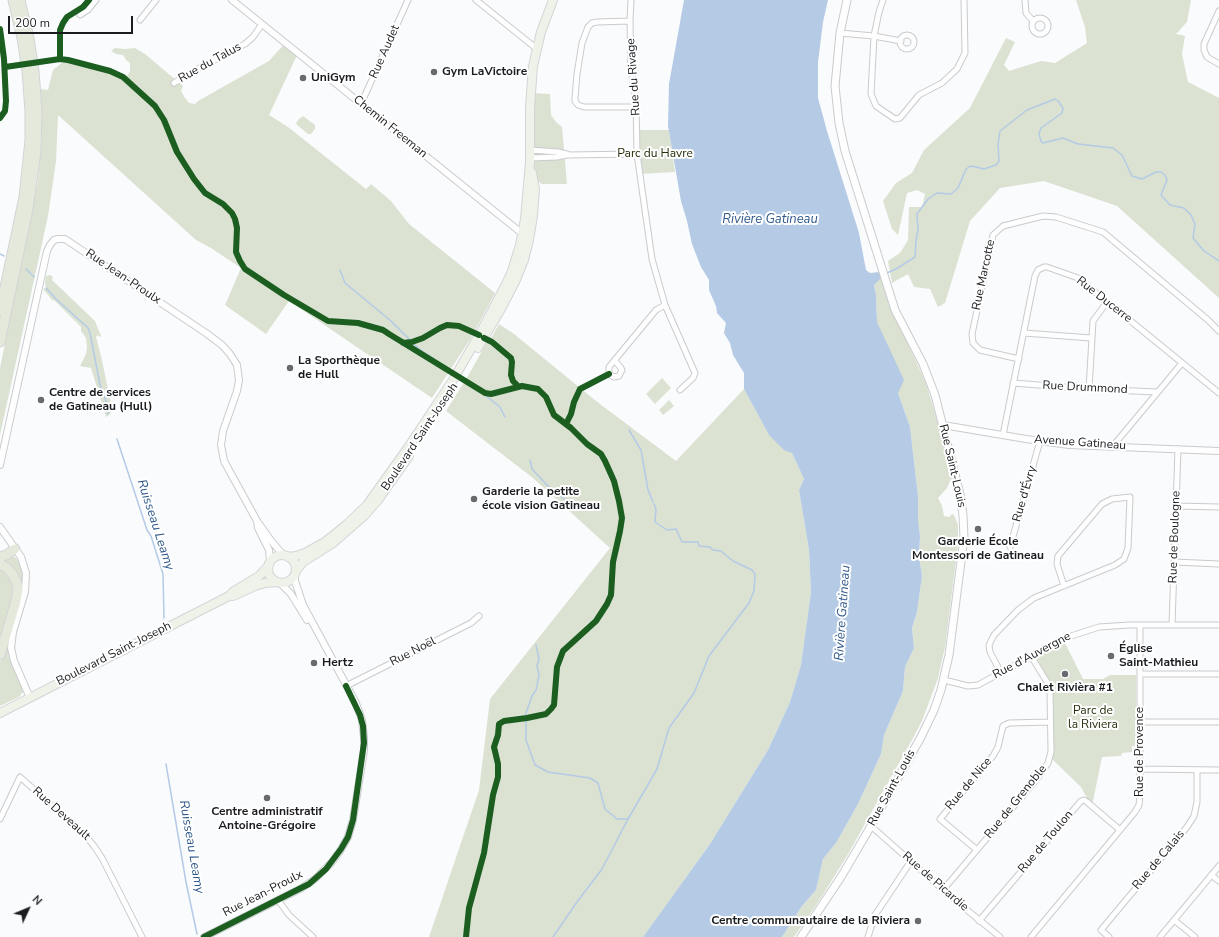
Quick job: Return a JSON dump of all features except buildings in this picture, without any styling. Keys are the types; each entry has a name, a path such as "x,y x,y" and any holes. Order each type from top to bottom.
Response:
{"highway":[{"path":"0,311 24,197 30,140 30,112 27,71 23,43 13,0"},
{"path":"0,342 28,209 36,157 37,117 35,83 30,43 20,0"},
{"path":"0,557 15,549"},
{"path":"0,564 11,572 18,588 0,655"}],"main road":[{"name":"Boulevard Saint-Joseph","path":"286,556 305,554 325,542 346,525 370,501 449,387 479,335 512,271 523,233 526,207 530,157 532,84 537,49 552,0"},
{"name":"Rue Saint-Louis","path":"801,937 841,877 871,826 924,731 934,710 944,680 951,645 964,538 960,494 943,425 930,381 898,316 845,151 839,123 835,86 840,33 847,0"},
{"name":"Boulevard Saint-Joseph","path":"295,573 303,562 333,544 358,523 371,508 457,384 495,320 519,273 529,240 535,195 530,157"},
{"path":"286,556 294,563 295,573 287,582 278,583 269,573 270,564 275,558 286,556"},
{"name":"Boulevard Saint-Joseph","path":"0,713 229,596 234,591 259,576 270,564"},
{"name":"Boulevard Saint-Joseph","path":"229,596 236,595 265,583 278,583"}],"street":[{"path":"80,15 88,10 96,0"},
{"path":"140,20 156,0"},
{"name":"Chemin Freeman","path":"232,0 523,233 529,240"},
{"name":"Rue Audet","path":"361,104 408,0"},
{"path":"476,0 537,49"},
{"name":"Rue du Rivage","path":"631,0 631,75 637,106 637,154 652,259 665,305 695,373 680,390"},
{"path":"883,0 874,36 871,94 876,106 893,119 900,118 919,95 942,83 958,68 964,53 964,0"},
{"path":"1025,0 1026,13 1033,21"},
{"path":"1219,11 1204,44 1204,50 1207,57 1219,64"},
{"path":"630,21 597,22 592,23 588,27 582,44 575,98 576,103 581,106 637,106"},
{"name":"Rue du Talus","path":"174,84 192,72 249,41 262,24"},
{"path":"840,33 874,36 901,41"},
{"path":"530,157 558,152 568,155"},
{"path":"530,157 637,154"},
{"name":"Rue Marcotte","path":"1019,359 980,350 973,343 972,334 993,235 1003,226 1043,216 1056,217 1103,232 1208,320 1219,331"},
{"name":"Rue Jean-Proulx","path":"0,465 46,254 53,241 65,239 206,333 222,345 231,355 235,361 238,371 238,386 223,431 222,450 227,468 257,521 272,542 286,556"},
{"name":"Rue Ducerre","path":"1003,435 1035,276 1038,270 1044,267 1075,276 1219,393"},
{"path":"1090,389 1091,338 1094,319 1107,302"},
{"path":"615,360 656,310 665,305"},
{"path":"1024,333 1091,338"},
{"path":"1113,446 1182,363"},
{"name":"Rue Drummond","path":"1013,383 1157,392"},
{"name":"Avenue Gatineau","path":"943,425 1069,445 1219,451"},
{"name":"Rue d'Évry","path":"1010,547 1040,441"},
{"name":"Rue de Boulogne","path":"1172,625 1178,449"},
{"path":"1000,673 988,648 992,638 1022,606 1034,598 1064,586 1115,565 1124,559 1128,548 1130,497 1112,499 1102,504 1058,556 1058,568 1064,586"},
{"path":"1176,506 1219,507"},
{"name":"Rue Jean-Proulx","path":"257,521 258,528 269,550 270,564"},
{"path":"0,527 15,549 24,566 27,582 25,595 12,637 11,651 14,662 30,698"},
{"path":"1174,562 1219,564"},
{"name":"Rue Jean-Proulx","path":"204,937 308,884 326,869 341,849 351,828 355,811 364,743 363,726 360,715 346,686 300,598 295,573"},
{"name":"Rue Jean-Proulx","path":"278,583 291,594 310,624 315,628"},
{"name":"Rue Noël","path":"346,686 472,623 479,616"},
{"name":"Rue d'Auvergne","path":"944,680 972,687 978,685 1065,638 1104,626 1219,624"},
{"name":"Rue de Provence","path":"1031,937 1139,805 1140,625"},
{"name":"Rue de Grenoble","path":"943,890 1037,779 1048,763 1051,752 1050,691 1047,682 1031,656"},
{"path":"1140,674 1219,674"},
{"name":"Rue de Nice","path":"977,850 940,819 993,756 998,747 1003,726 1005,724 1050,722"},
{"path":"1140,722 1219,722"},
{"path":"1140,769 1219,770"},
{"name":"Rue de Calais","path":"1109,937 1100,930 1182,833 1194,816 1197,802 1197,770"},
{"name":"Rue Deveault","path":"0,819 20,777 90,840 102,858 142,937"},
{"name":"Rue de Toulon","path":"979,921 1081,801 1084,800 1087,802 1120,830"},
{"name":"Rue de Picardie","path":"871,826 979,921 1000,937"},
{"path":"868,937 875,915 911,861"},
{"path":"1160,937 1219,866"},
{"path":"1212,875 1219,881"},
{"path":"278,900 288,915 313,937"},
{"path":"1174,920 1196,937"}],"green space":[{"path":"1076,0 1191,0 1187,22 1176,34 1185,36 1182,54 1188,82 1219,98 1219,298 1117,206 1044,181 1000,188 970,221 945,303 938,307 930,289 914,287 908,274 892,283 888,261 900,253 908,240 909,207 922,207 925,194 917,190 907,193 898,235 892,229 883,201 896,183 912,173 924,150 970,108 1006,38 1015,42 1004,65 1009,71 1041,61 1055,63 1087,43 1085,27"},
{"path":"285,43 298,53 269,115 288,127 366,189 371,184 391,201 409,224 495,293 471,338 432,398 289,301 266,334 225,305 241,268 196,240 58,115 56,161 48,216 0,435 0,368 38,180 42,135 41,89 48,90 53,70 64,61 68,61 110,71 124,77 128,75 130,71 130,63 123,55 116,54 111,51 115,48 135,48 145,54 183,86 181,91 185,98 189,103 195,104 269,61"},
{"path":"531,93 550,94 551,115 562,127 567,184 542,184 533,178"},
{"path":"303,116 315,125 315,129 311,134 308,134 296,123"},
{"name":"Parc du Havre","path":"636,130 669,130 675,172 640,174"},
{"path":"50,275 53,277 52,280 95,321 101,336 100,337 98,335 96,337 112,408 112,411 106,417 91,368 80,366 86,354 87,347 86,338 81,331 81,327 55,301 52,300 43,289 46,288 46,276"},
{"path":"883,277 892,309 926,383 939,427 951,479 947,488 938,498 942,506 944,516 949,517 952,514 954,515 958,525 958,545 945,647 938,678 922,721 847,856 794,937 782,937 802,906 816,890 823,859 836,843 858,804 881,754 884,735 903,691 905,667 914,648 912,628 917,612 922,576 919,556 920,536 918,496 910,427 898,393 886,343 877,322 874,285"},
{"path":"499,324 514,334 596,401 676,461 744,389 769,435 792,453 804,479 799,490 809,550 811,592 801,665 790,702 768,750 710,844 643,937 429,937 479,790 490,699 610,548 533,478 446,411"},
{"path":"662,378 671,388 655,404 646,394"},
{"path":"669,400 674,406 663,415 659,410"},
{"path":"13,556 19,562 22,571 23,578 21,594 0,561"},
{"path":"0,568 6,571 14,585 14,592 0,642"},
{"path":"7,641 9,658 23,692 19,697 0,706 0,663"},
{"name":"Parc de la Riviera","path":"1064,641 1083,679 1103,679 1110,675 1136,675 1136,746 1132,746 1132,752 1122,753 1121,756 1102,757 1092,806 1087,802 1087,798 1081,787 1052,759 1054,751 1053,691 1036,657"}],"water":[{"name":"Rivière Gatineau","path":"684,0 828,0 823,22 818,62 818,98 859,233 866,270 870,273 880,272 881,278 874,285 877,322 904,380 898,393 910,427 918,496 920,536 919,556 922,576 917,612 912,628 914,648 905,667 903,691 884,735 881,754 858,804 836,843 823,859 816,890 802,906 782,937 643,937 710,844 768,750 790,702 801,665 811,592 809,550 799,490 804,479 792,453 784,450 769,435 744,389 744,373 733,355 730,343 724,333 726,323 717,313 716,306 709,290 709,280 701,267 692,244 681,201 668,126 669,84"}],"waterway":[{"path":"887,273 915,257 918,230 917,214 928,199 937,193 951,194 958,188 966,169 969,167 972,166 984,169 996,165 999,161 998,144 1000,131 1027,110 1055,99 1063,108 1062,113 1041,128 1039,134 1043,143 1063,138 1078,144 1113,148 1122,155 1132,176 1142,179 1156,172 1161,172 1165,175 1167,180 1161,195 1170,205 1184,208 1191,215 1195,224 1193,238 1204,251 1219,261"},
{"name":"Ruisseau Leamy","path":"0,254 4,256"},
{"name":"Ruisseau Leamy","path":"26,269 34,277"},
{"path":"340,270 345,283 391,321 420,350 449,369"},
{"name":"Ruisseau Leamy","path":"46,288 88,328 100,385 107,404 108,414"},
{"path":"485,395 500,407 505,417"},
{"path":"629,430 641,450 648,490 653,502"},
{"name":"Ruisseau Leamy","path":"117,439 163,574 164,618"},
{"path":"530,460 532,469 547,485 574,507 579,506"},
{"path":"553,937 602,869 628,819 657,769 669,728 694,693 709,656 749,603 754,591 755,574 752,570 733,561 721,551 713,550 710,547 699,546 698,542 682,542 676,529 667,530 655,522 656,509 654,504"},
{"path":"525,716 532,696 536,690 539,675 537,666 539,659 536,645"},
{"path":"526,720 526,740 535,765 548,772 590,778 598,783 605,809 617,819 628,819"},
{"name":"Ruisseau Leamy","path":"166,764 186,882 197,934"}],"cycle path":[{"path":"60,59 60,30 63,23 67,17 83,7 89,0"},
{"path":"0,29 4,59 6,101 5,111 0,118"},
{"path":"5,67 60,59 110,71 123,77 155,106 164,120 177,152 205,193 223,204 232,213 237,228 236,252 245,269 284,295 328,321 358,323 383,330 485,393 491,394 522,386 538,389 546,397 554,415 571,428 587,444 601,454 605,461 614,481 622,518 613,562 611,595 596,621 563,651 557,667 554,705 551,709 546,714 504,721 499,724 498,735 494,747 498,764 498,777 493,795 484,853 469,908 466,937"},
{"path":"403,343 412,342 423,338 447,325 459,326 479,335"},
{"path":"484,338 492,342 511,358 511,375 513,381 518,386"},
{"path":"566,424 580,389 609,374"},
{"path":"204,937 309,884 326,869 348,837 353,820 364,743 363,726 360,715 346,686"}],"place":[{"name":"Gym LaVictoire","path":"434,72"},
{"name":"UniGym","path":"303,78"},
{"name":"La Sporthèque de Hull","path":"290,368"},
{"name":"Centre de services de Gatineau (Hull)","path":"41,400"},
{"name":"Garderie la petite école vision Gatineau","path":"474,499"},
{"name":"Garderie École Montessori de Gatineau","path":"978,529"},
{"name":"Église Saint-Mathieu","path":"1111,656"},
{"name":"Hertz","path":"314,663"},
{"name":"Chalet Rivièra #1","path":"1065,674"},
{"name":"Centre administratif Antoine-Grégoire","path":"267,798"},
{"name":"Centre communautaire de la Riviera","path":"918,921"}]}
